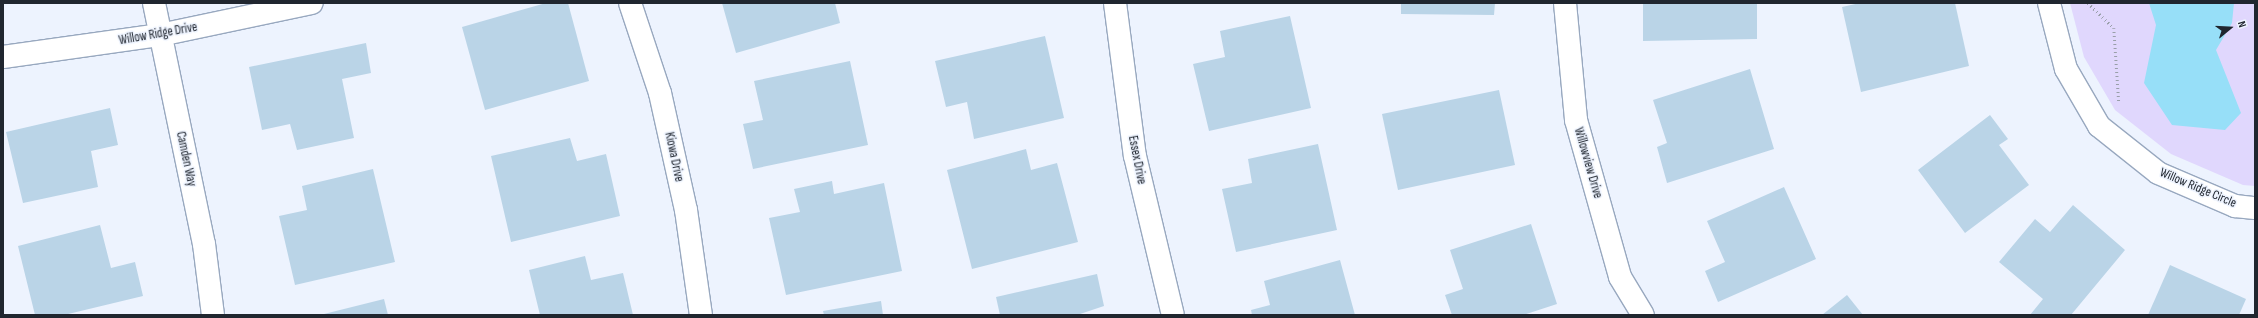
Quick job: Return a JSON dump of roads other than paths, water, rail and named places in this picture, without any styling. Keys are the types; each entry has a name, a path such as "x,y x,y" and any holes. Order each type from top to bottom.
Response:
{"street":[{"name":"Camden Way","path":"154,3 204,244 213,315"},
{"name":"Willow Ridge Drive","path":"3,57 160,35 312,3"},
{"name":"Kiowa Drive","path":"630,3 660,93 686,210 701,315"},
{"name":"Essex Drive","path":"1115,3 1135,156 1173,315"},
{"name":"Willowview Drive","path":"1565,3 1576,120 1620,277 1643,315"},
{"name":"Willow Ridge Circle","path":"2048,3 2066,69 2099,126 2158,173 2235,206 2255,208"}],"water":[{"path":"2149,3 2234,3 2232,23 2216,50 2241,113 2225,130 2172,125 2144,83 2156,25"}]}
